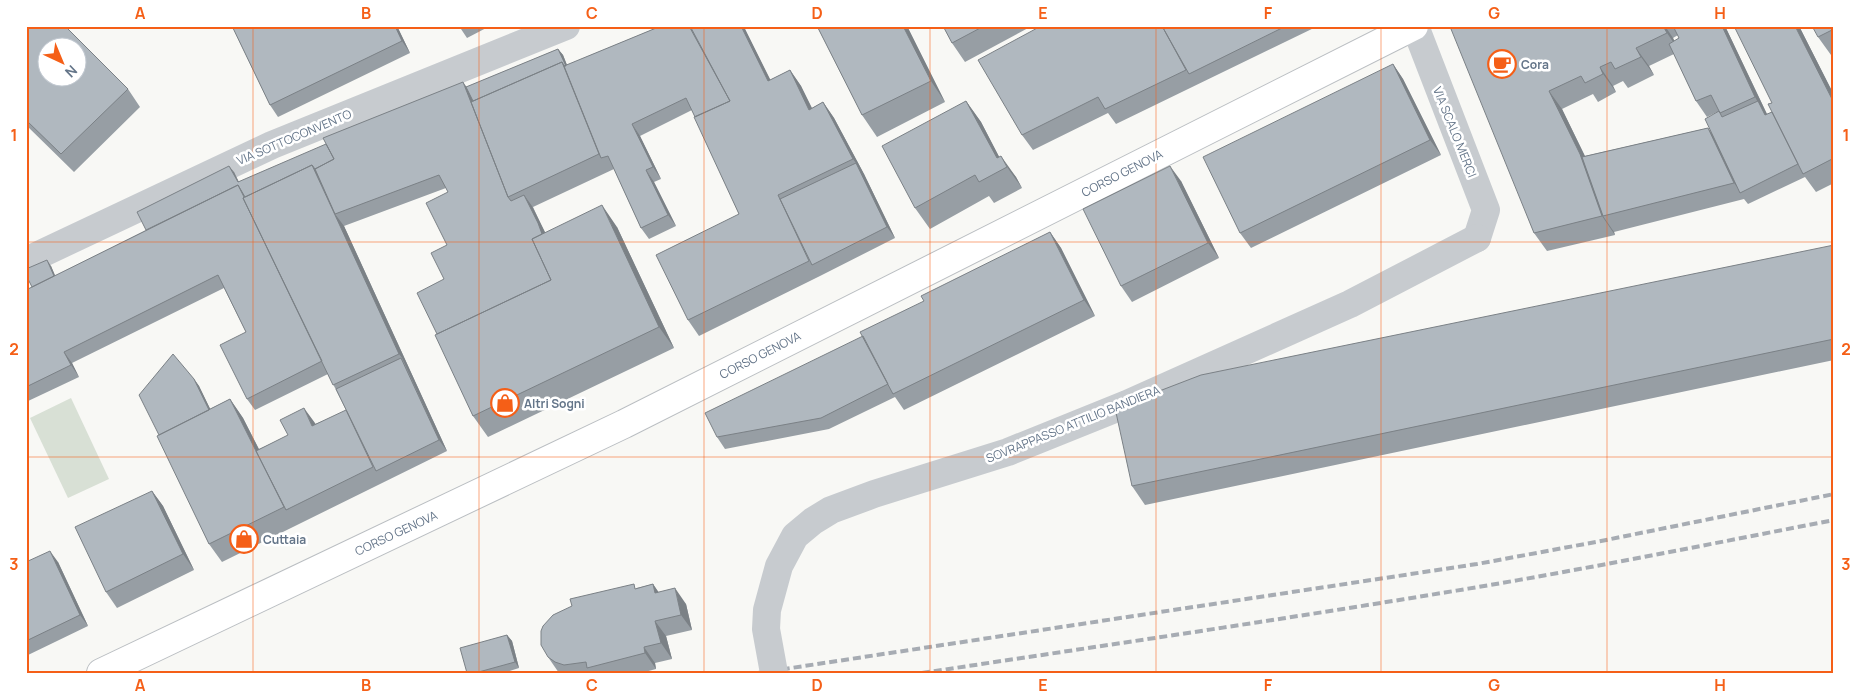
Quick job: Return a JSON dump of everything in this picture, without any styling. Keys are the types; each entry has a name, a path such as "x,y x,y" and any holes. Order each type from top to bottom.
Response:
{"main road":[{"name":"CORSO GENOVA","path":"100,673 624,424 1414,26"}],"street":[{"name":"VIA SOTTOCONVENTO","path":"26,261 272,145 566,26"},
{"name":"VIA SCALO MERCI","path":"1414,26 1486,210 1477,238"},
{"name":"SOVRAPPASSO ATTILIO BANDIERA","path":"774,673 766,629 767,610 779,566 795,536 830,510 874,494 1008,452 1127,404 1350,304 1477,238"}],"shaded area":[{"path":"71,398 109,479 68,498 30,418"}],"building":[{"path":"26,26 65,26 77,38 38,38 38,88 88,88 88,49 128,89 61,154 26,120"},
{"path":"232,26 395,26 402,41 270,105"},
{"path":"661,26 689,26 730,101 695,117 686,98 632,124 653,167 646,170 668,215 641,228 608,156 601,158 564,66"},
{"path":"690,26 741,26 768,81 790,70 809,110 823,102 853,159 778,195 809,261 688,320 656,255 739,214 694,117 730,101"},
{"path":"817,26 903,26 931,81 862,115"},
{"path":"943,26 984,26 952,43"},
{"path":"1041,26 1162,26 1186,70 1105,109 1098,97 1022,135 978,60"},
{"path":"1162,26 1286,26 1189,74"},
{"path":"1457,26 1663,26 1667,33 1636,48 1641,57 1615,69 1611,62 1600,67 1603,74 1585,83 1581,76 1549,91 1580,154 1602,216 1534,233 1451,29"},
{"path":"1673,26 1722,26 1755,97 1720,113 1711,95 1696,101 1669,44 1679,38"},
{"path":"1734,26 1795,26 1834,103 1834,158 1803,174 1768,104 1772,103"},
{"path":"1812,26 1834,26 1834,29 1818,37"},
{"path":"558,49 566,66 562,62 473,101 466,87"},
{"path":"562,62 599,154 508,197 471,102"},
{"path":"1393,64 1430,140 1240,233 1203,157"},
{"path":"463,82 508,197 511,201 524,195 538,223 542,234 532,239 551,280 437,334 417,293 444,279 431,253 447,245 426,203 448,192 439,175 335,214 315,169 334,159 323,138"},
{"path":"966,101 997,158 1001,156 1007,167 979,182 975,175 915,208 882,146"},
{"path":"1758,101 1765,115 1772,112 1798,164 1740,193 1705,119 1719,111 1722,117"},
{"path":"1708,128 1734,183 1603,216 1582,157"},
{"path":"326,144 334,159 315,169 312,165 245,197 238,185 146,230 137,212 229,166 238,182"},
{"path":"856,163 887,227 812,265 780,199"},
{"path":"312,165 399,354 333,385 243,198"},
{"path":"1170,166 1208,243 1121,286 1083,209"},
{"path":"238,185 322,361 247,399 220,345 246,332 218,275 64,352 71,365 26,387 26,290"},
{"path":"602,205 659,327 473,416 435,335 551,280 532,239"},
{"path":"1050,232 1084,300 893,394 860,332 924,301 921,296"},
{"path":"1834,245 1834,339 1132,486 1115,408 1201,375"},
{"path":"47,260 54,276 32,287 26,275 26,269"},
{"path":"863,336 888,384 821,418 717,437 705,413"},
{"path":"173,354 194,379 209,410 159,435 139,395"},
{"path":"401,358 439,440 376,471 336,389"},
{"path":"230,399 284,507 209,544 157,436"},
{"path":"304,408 312,426 346,410 373,467 286,510 256,451 288,435 280,420"},
{"path":"152,491 183,554 106,592 75,527"},
{"path":"50,551 80,615 26,641 26,562"},
{"path":"634,584 635,589 653,584 655,593 675,588 681,615 655,621 661,643 644,647 645,653 587,668 586,662 564,665 548,657 541,645 541,631 553,615 572,606 570,599"},
{"path":"507,635 515,662 475,673 467,673 460,648"}],"railway":[{"path":"758,673 1477,564 1834,494"},
{"path":"922,673 1478,587 1834,520"}],"place":[{"name":"Cora","path":"1502,64"},
{"name":"Altri Sogni","path":"505,403"},
{"name":"Cuttaia","path":"244,539"}]}
